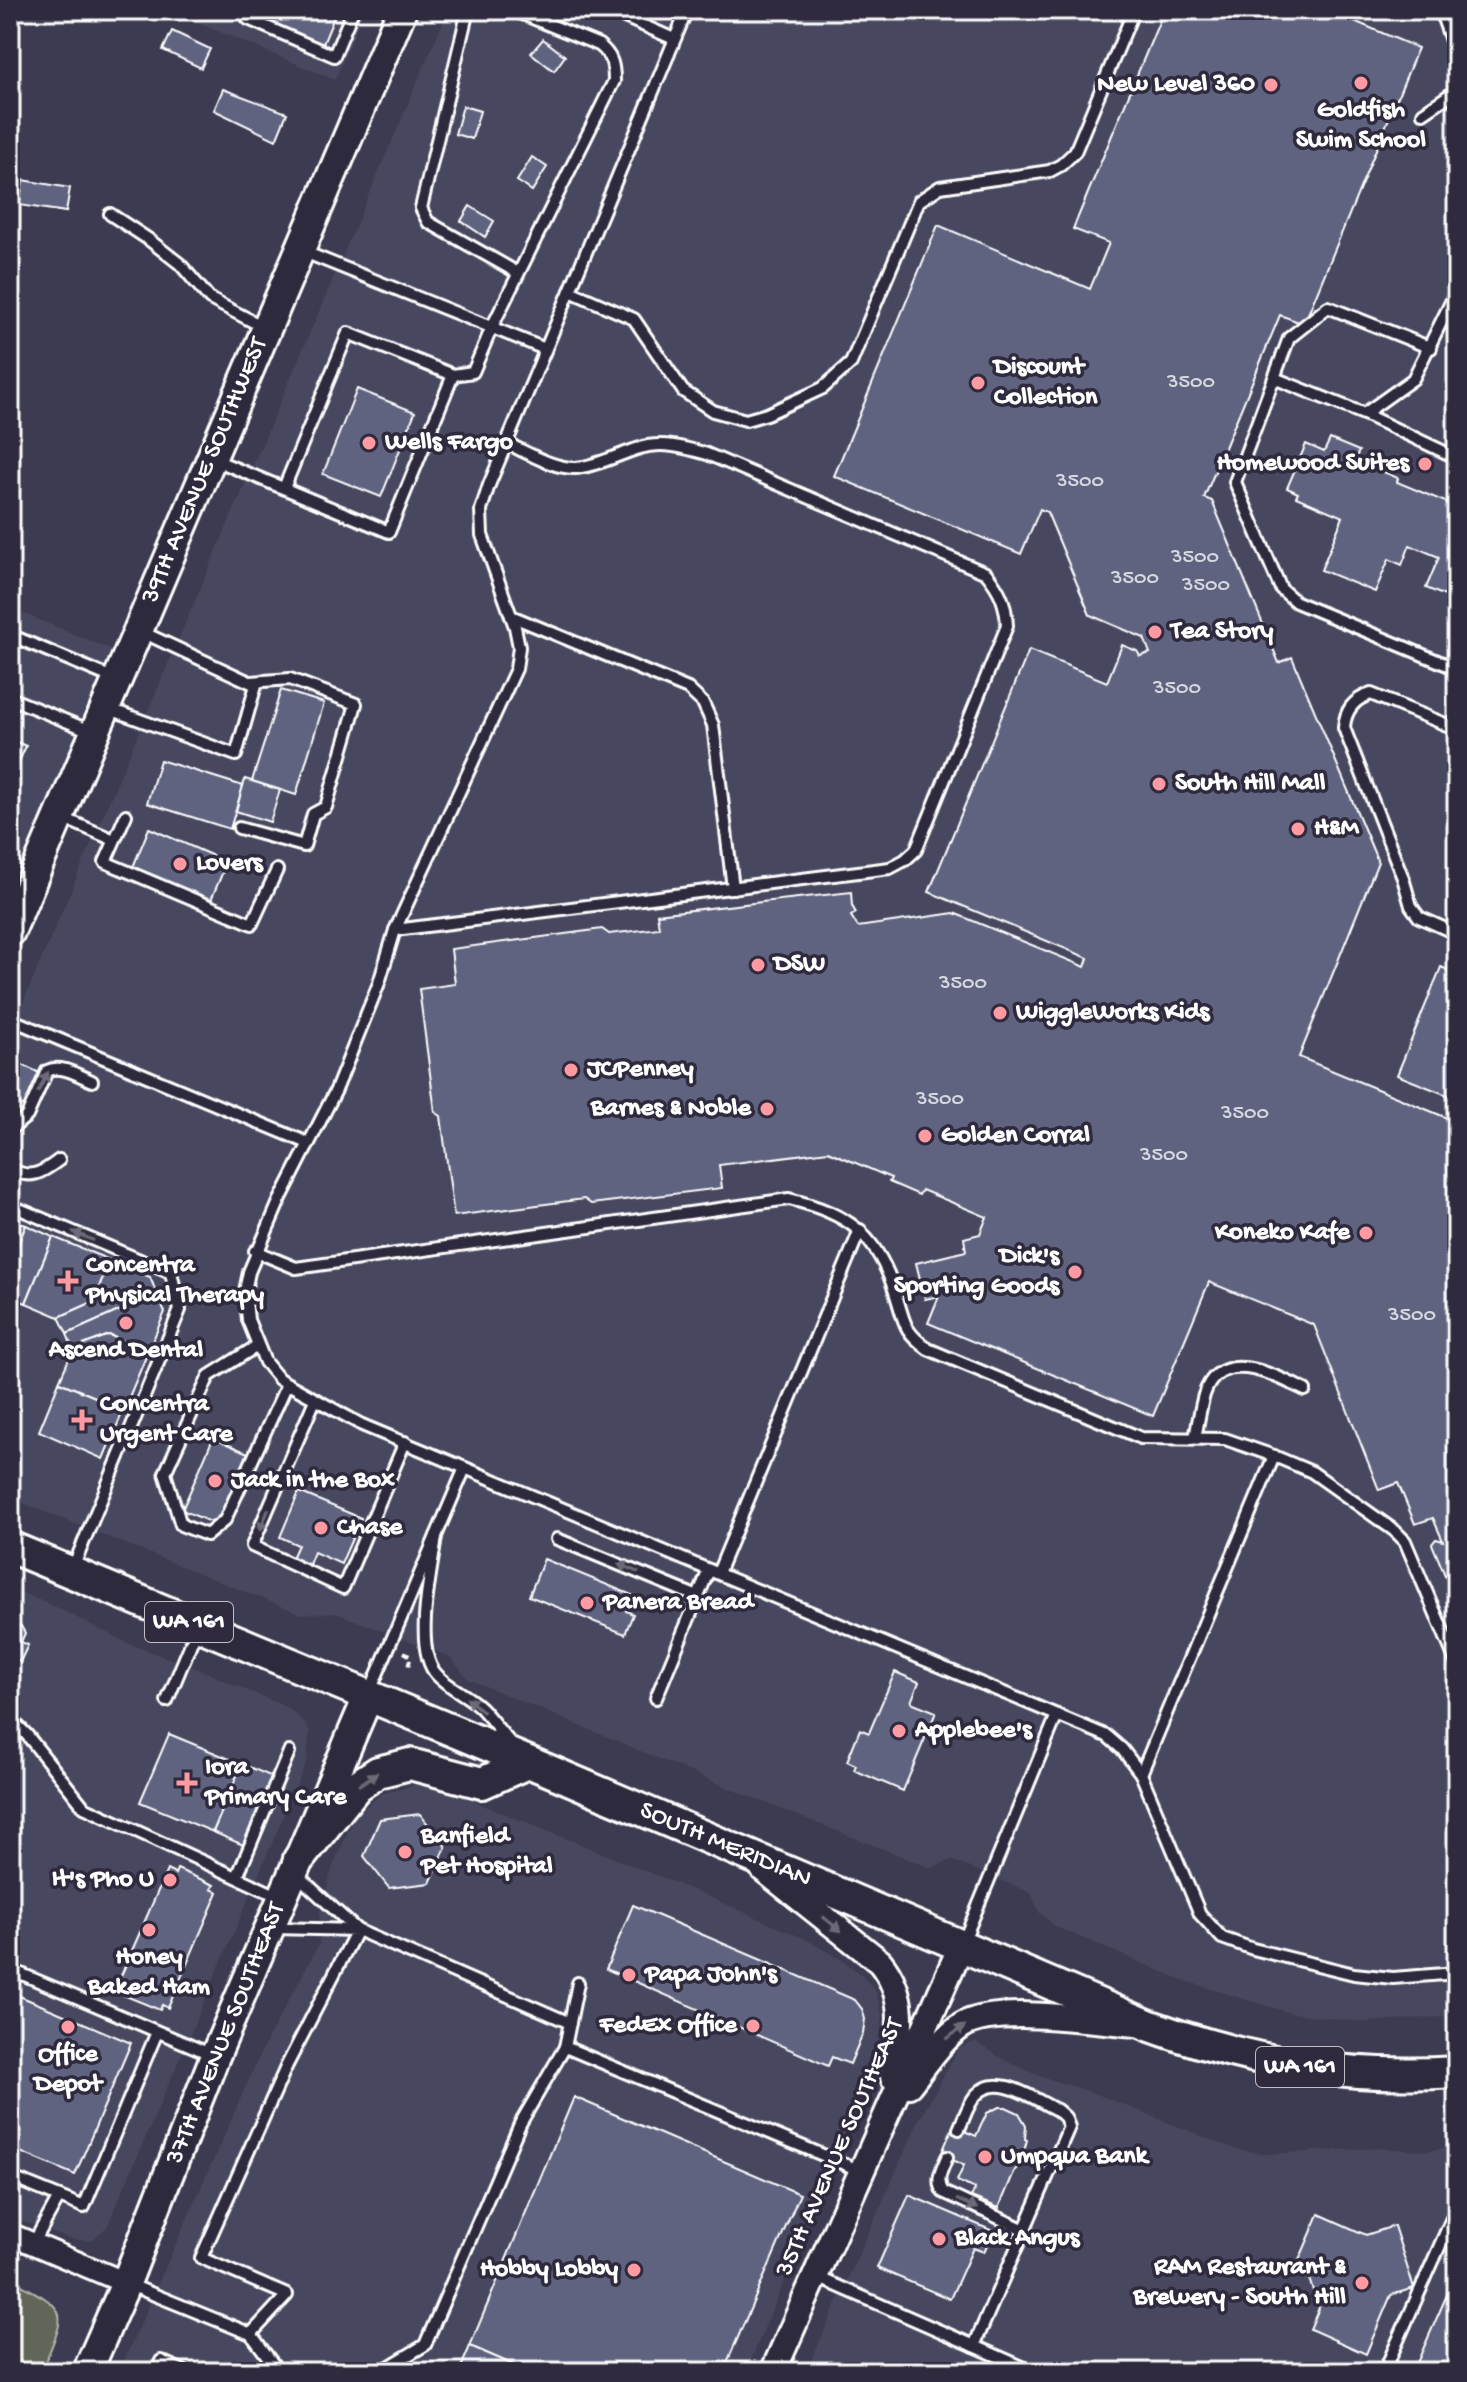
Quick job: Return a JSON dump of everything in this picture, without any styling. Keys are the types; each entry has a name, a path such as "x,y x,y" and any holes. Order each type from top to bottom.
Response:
{"main road":[{"name":"39TH AVENUE SOUTHWEST","path":"10,932 400,10"},
{"name":"SOUTH MERIDIAN","path":"10,1547 1148,2025 1214,2048 1305,2068 1376,2075 1457,2072"},
{"name":"37TH AVENUE SOUTHEAST","path":"87,2372 126,2283 215,2056 368,1697"},
{"path":"296,1865 357,1786 378,1772 410,1764 482,1783 527,1763"}],"street":[{"path":"749,1857 880,1962 895,1984 902,2016 887,2111"},
{"name":"35TH AVENUE SOUTHEAST","path":"773,2372 961,1946"},
{"path":"887,2111 946,2038 979,2019 1013,2015 1148,2025"},
{"path":"10,2234 126,2283"}],"lane":[{"path":"252,10 248,19 334,56 353,10"},
{"path":"468,10 421,208 428,222 518,273"},
{"path":"284,488 348,333 453,375 473,372 518,273 614,81 614,69 608,52 599,45 513,10"},
{"path":"618,10 622,16 674,39"},
{"path":"687,10 506,443 481,510 482,535 519,647 516,669 395,930 379,983 336,1090 255,1251 245,1291 248,1320 257,1346 265,1362 287,1384 362,1425 1107,1736 1122,1749 1141,1774 1200,1914 1222,1938 1253,1949 1354,1974 1393,1978 1457,1973"},
{"path":"570,291 634,319 683,391 713,411 746,420 767,414 823,388 851,363 919,201 940,187 1050,171 1061,165 1075,152 1134,10"},
{"path":"1440,10 1457,57"},
{"path":"1423,113 1457,90"},
{"path":"110,214 180,264 210,299 266,329"},
{"path":"300,250 545,349"},
{"path":"1364,414 1413,379 1457,290"},
{"path":"1431,348 1328,307 1289,338 1235,482 1281,589 1296,602 1457,669"},
{"path":"211,458 389,532 453,375"},
{"path":"1274,378 1364,414 1457,458"},
{"path":"395,930 890,868 916,850 1007,626 1007,609 1000,590 986,573 707,454 667,445 644,446 615,458 574,468 506,443"},
{"path":"511,616 688,689 703,703 713,725 733,888"},
{"path":"10,698 236,755 256,685 138,631"},
{"path":"10,635 117,680"},
{"path":"239,828 304,846 313,814 326,807 356,704 290,679 251,682"},
{"path":"1457,729 1371,694 1359,697 1349,708 1344,728 1411,906 1419,917 1457,934"},
{"path":"126,815 105,862 252,924 277,870"},
{"path":"59,816 114,840"},
{"path":"10,1019 308,1143"},
{"path":"10,1130 27,1116 47,1071 58,1067 92,1081"},
{"path":"10,1169 22,1174 39,1175 59,1160"},
{"path":"255,1251 296,1268 789,1199 823,1208 860,1230 884,1265 910,1336 928,1349 1141,1438 1225,1439 1274,1456 1312,1472 1395,1531 1405,1541 1457,1664"},
{"path":"10,1205 171,1273 180,1310 71,1573"},
{"path":"656,1698 698,1597 714,1571 860,1230"},
{"path":"257,1346 209,1376 165,1473 181,1525 207,1535 225,1520 287,1384"},
{"path":"1195,1438 1205,1393 1215,1377 1235,1366 1265,1372 1305,1390"},
{"path":"315,1400 252,1546 343,1588 405,1442"},
{"path":"1141,1774 1274,1456"},
{"path":"368,1697 465,1468"},
{"path":"436,1536 424,1628 429,1662 435,1674 480,1707 527,1763"},
{"path":"557,1539 698,1597"},
{"path":"167,1701 198,1626"},
{"path":"961,1946 1057,1715"},
{"path":"10,1718 84,1807 282,1898"},
{"path":"237,1877 289,1752"},
{"path":"296,1865 357,1930"},
{"path":"270,1928 357,1930 570,2023"},
{"path":"251,2334 287,2295 201,2258 287,2065 357,1930"},
{"path":"10,1969 215,2056"},
{"path":"380,2372 425,2345 520,2124 565,2047 578,1983"},
{"path":"10,2177 84,2207 157,2032"},
{"path":"565,2047 861,2171"},
{"path":"959,2129 977,2094 987,2087 999,2085 1062,2113 1068,2121 1069,2132 974,2346"},
{"path":"947,2157 939,2175 943,2192 1025,2230"},
{"path":"33,2244 59,2197"},
{"path":"1384,2372 1457,2207"},
{"path":"815,2277 1034,2372"},
{"path":"126,2283 251,2334 279,2372"},
{"path":"157,2372 161,2361 186,2372"}],"path":[{"path":"404,1652 411,1656 408,1667"}],"shaded area":[{"path":"192,10 364,10 335,80 189,19"},
{"path":"448,10 1457,10 1457,2016 1365,2022 1290,2013 1182,1980 1056,1927 1039,1912 1031,1893 951,1860 931,1868 748,1796 468,1679 450,1657 336,1613 301,1614 10,1498 10,1033"},
{"path":"10,608 127,656 10,932"},
{"path":"10,1588 127,1643 201,1670 288,1708 310,1731 307,1761 241,1916 107,2227 91,2241 70,2239 10,2217"},
{"path":"427,1782 805,1939 862,1975 876,1992 883,2018 855,2113 746,2372 119,2372 262,2050 319,1944 320,1912 333,1866 355,1816 381,1794"},
{"path":"975,2042 1008,2062 1042,2077 1091,2092 1235,2149 1267,2154 1377,2148 1426,2151 1457,2146 1457,2372 806,2372 918,2122 959,2048"}],"green space":[{"path":"10,2279 45,2299 59,2314 56,2336 41,2372 10,2372"}],"building":[{"path":"271,10 337,10 323,44 267,20"},
{"name":"South Hill Mall","path":"1164,10 1328,10 1418,48 1304,324 1280,315 1204,498 1212,501 1279,663 1292,657 1378,862 1299,1057 1457,1122 1457,1604 1432,1544 1436,1539 1443,1541 1433,1518 1415,1524 1398,1483 1379,1490 1314,1325 1209,1282 1153,1416 928,1323 939,1296 925,1299 916,1263 966,1251 964,1238 980,1234 987,1217 922,1190 919,1195 889,1182 891,1178 828,1151 719,1165 722,1188 591,1204 584,1199 454,1216 441,1116 435,1112 419,989 455,984 451,949 602,929 609,934 659,928 657,914 851,892 856,913 851,916 858,927 954,913 1085,967 1088,958 929,892 1029,650 1107,682 1122,645 1137,651 1140,656 1150,653 1144,638 1090,615 1047,512 1040,509 1021,554 834,476 938,225 1090,289 1109,243 1073,229"},
{"path":"172,31 210,49 201,68 163,50"},
{"path":"543,39 565,56 554,71 531,53"},
{"path":"223,89 287,113 276,140 214,110"},
{"path":"463,106 480,111 472,139 455,134"},
{"path":"532,157 547,167 532,191 517,181"},
{"path":"23,180 70,188 66,212 19,205"},
{"path":"470,206 494,221 485,237 461,221"},
{"name":"Wells Fargo","path":"357,389 415,412 381,497 323,474"},
{"path":"1330,439 1359,451 1355,460 1398,478 1397,482 1450,504 1452,499 1457,502 1457,601 1426,588 1439,557 1410,545 1402,565 1389,559 1375,592 1321,570 1343,517 1296,497 1298,493 1287,488 1306,444 1324,452"},
{"path":"281,690 324,703 296,795 252,781"},
{"path":"10,739 26,746 10,782"},
{"path":"160,760 243,786 230,829 147,803"},
{"path":"245,779 280,790 270,822 236,811"},
{"name":"Lovers","path":"149,828 227,862 211,900 133,867"},
{"path":"1441,967 1457,974 1457,1099 1397,1075"},
{"path":"18,1063 42,1074 27,1108 10,1101 10,1081"},
{"path":"10,1219 26,1225 10,1264"},
{"path":"26,1225 53,1237 26,1303 10,1297 10,1264"},
{"name":"Concentra Physical Therapy","path":"53,1237 110,1260 93,1302 59,1317 26,1303"},
{"path":"110,1260 150,1277 157,1294 67,1334 59,1317 93,1302"},
{"name":"Ascend Dental","path":"157,1294 165,1312 148,1352 109,1335 73,1349 67,1334"},
{"path":"109,1335 148,1352 124,1409 59,1382 73,1349"},
{"name":"Concentra Urgent Care","path":"59,1382 124,1409 103,1459 39,1431"},
{"name":"Jack in the Box","path":"213,1438 248,1453 217,1525 182,1510"},
{"name":"Chase","path":"299,1492 361,1518 341,1564 314,1552 308,1567 291,1560 298,1545 280,1537"},
{"name":"Panera Bread","path":"544,1559 632,1595 626,1611 633,1614 625,1634 529,1596"},
{"path":"10,1621 21,1626 25,1633 21,1642 28,1645 20,1662 13,1659 10,1667"},
{"name":"Applebee's","path":"895,1672 919,1682 911,1702 936,1712 903,1791 854,1770 856,1765 847,1761 860,1729 869,1733"},
{"path":"169,1734 242,1764 213,1832 140,1802"},
{"path":"242,1764 275,1778 243,1845 213,1832"},
{"name":"Banfield Pet Hospital","path":"420,1814 446,1847 430,1883 389,1888 364,1856 380,1819"},
{"path":"177,1869 214,1885 211,1889 218,1892 168,2008 162,2005 160,2010 123,1995 125,1988 117,1985 167,1870 175,1874"},
{"path":"633,1905 855,2000 865,2019 863,2033 850,2064 832,2057 828,2066 606,1969"},
{"path":"10,1992 131,2043 75,2175 11,2148 10,2151"},
{"name":"Hobby Lobby","path":"574,2097 800,2194 723,2372 530,2372 470,2346"},
{"name":"Umpqua Bank","path":"999,2107 1019,2113 1026,2125 1027,2140 1021,2162 999,2208 971,2197 975,2189 957,2181 964,2165 941,2155 953,2126 976,2136 987,2113"},
{"name":"Black Angus","path":"909,2195 993,2231 984,2252 973,2248 950,2299 877,2268"},
{"name":"RAM Restaurant & Brewery - South Hill","path":"1319,2214 1366,2235 1394,2226 1414,2288 1391,2295 1366,2354 1310,2329 1319,2308 1309,2279 1294,2272"},
{"path":"1457,2272 1457,2372 1413,2372"},
{"path":"470,2346 530,2372 459,2372"}],"place":[{"name":"Goldfish Swim School","path":"1361,83"},
{"name":"New Level 360","path":"1271,85"},
{"name":"Discount Collection","path":"978,383"},
{"name":"Wells Fargo","path":"369,443"},
{"name":"Homewood Suites","path":"1425,464"},
{"name":"Tea Story","path":"1155,632"},
{"name":"South Hill Mall","path":"1159,784"},
{"name":"H&M","path":"1298,829"},
{"name":"Lovers","path":"180,864"},
{"name":"DSW","path":"758,965"},
{"name":"WiggleWorks Kids","path":"1000,1013"},
{"name":"JCPenney","path":"571,1070"},
{"name":"Barnes & Noble","path":"767,1109"},
{"name":"Golden Corral","path":"925,1136"},
{"name":"Koneko Kafe","path":"1366,1233"},
{"name":"Dick's Sporting Goods","path":"1075,1272"},
{"name":"Concentra Physical Therapy","path":"68,1281"},
{"name":"Ascend Dental","path":"126,1323"},
{"name":"Concentra Urgent Care","path":"82,1420"},
{"name":"Jack in the Box","path":"215,1481"},
{"name":"Chase","path":"321,1528"},
{"name":"Panera Bread","path":"587,1603"},
{"name":"Applebee's","path":"899,1731"},
{"name":"Iora Primary Care","path":"187,1783"},
{"name":"Banfield Pet Hospital","path":"405,1852"},
{"name":"It's Pho U","path":"170,1880"},
{"name":"Honey Baked Ham","path":"149,1930"},
{"name":"Papa John's","path":"629,1975"},
{"name":"FedEx Office","path":"753,2026"},
{"name":"Office Depot","path":"68,2027"},
{"name":"Umpqua Bank","path":"985,2157"},
{"name":"Black Angus","path":"939,2239"},
{"name":"Hobby Lobby","path":"634,2270"},
{"name":"RAM Restaurant & Brewery - South Hill","path":"1362,2283"}]}
